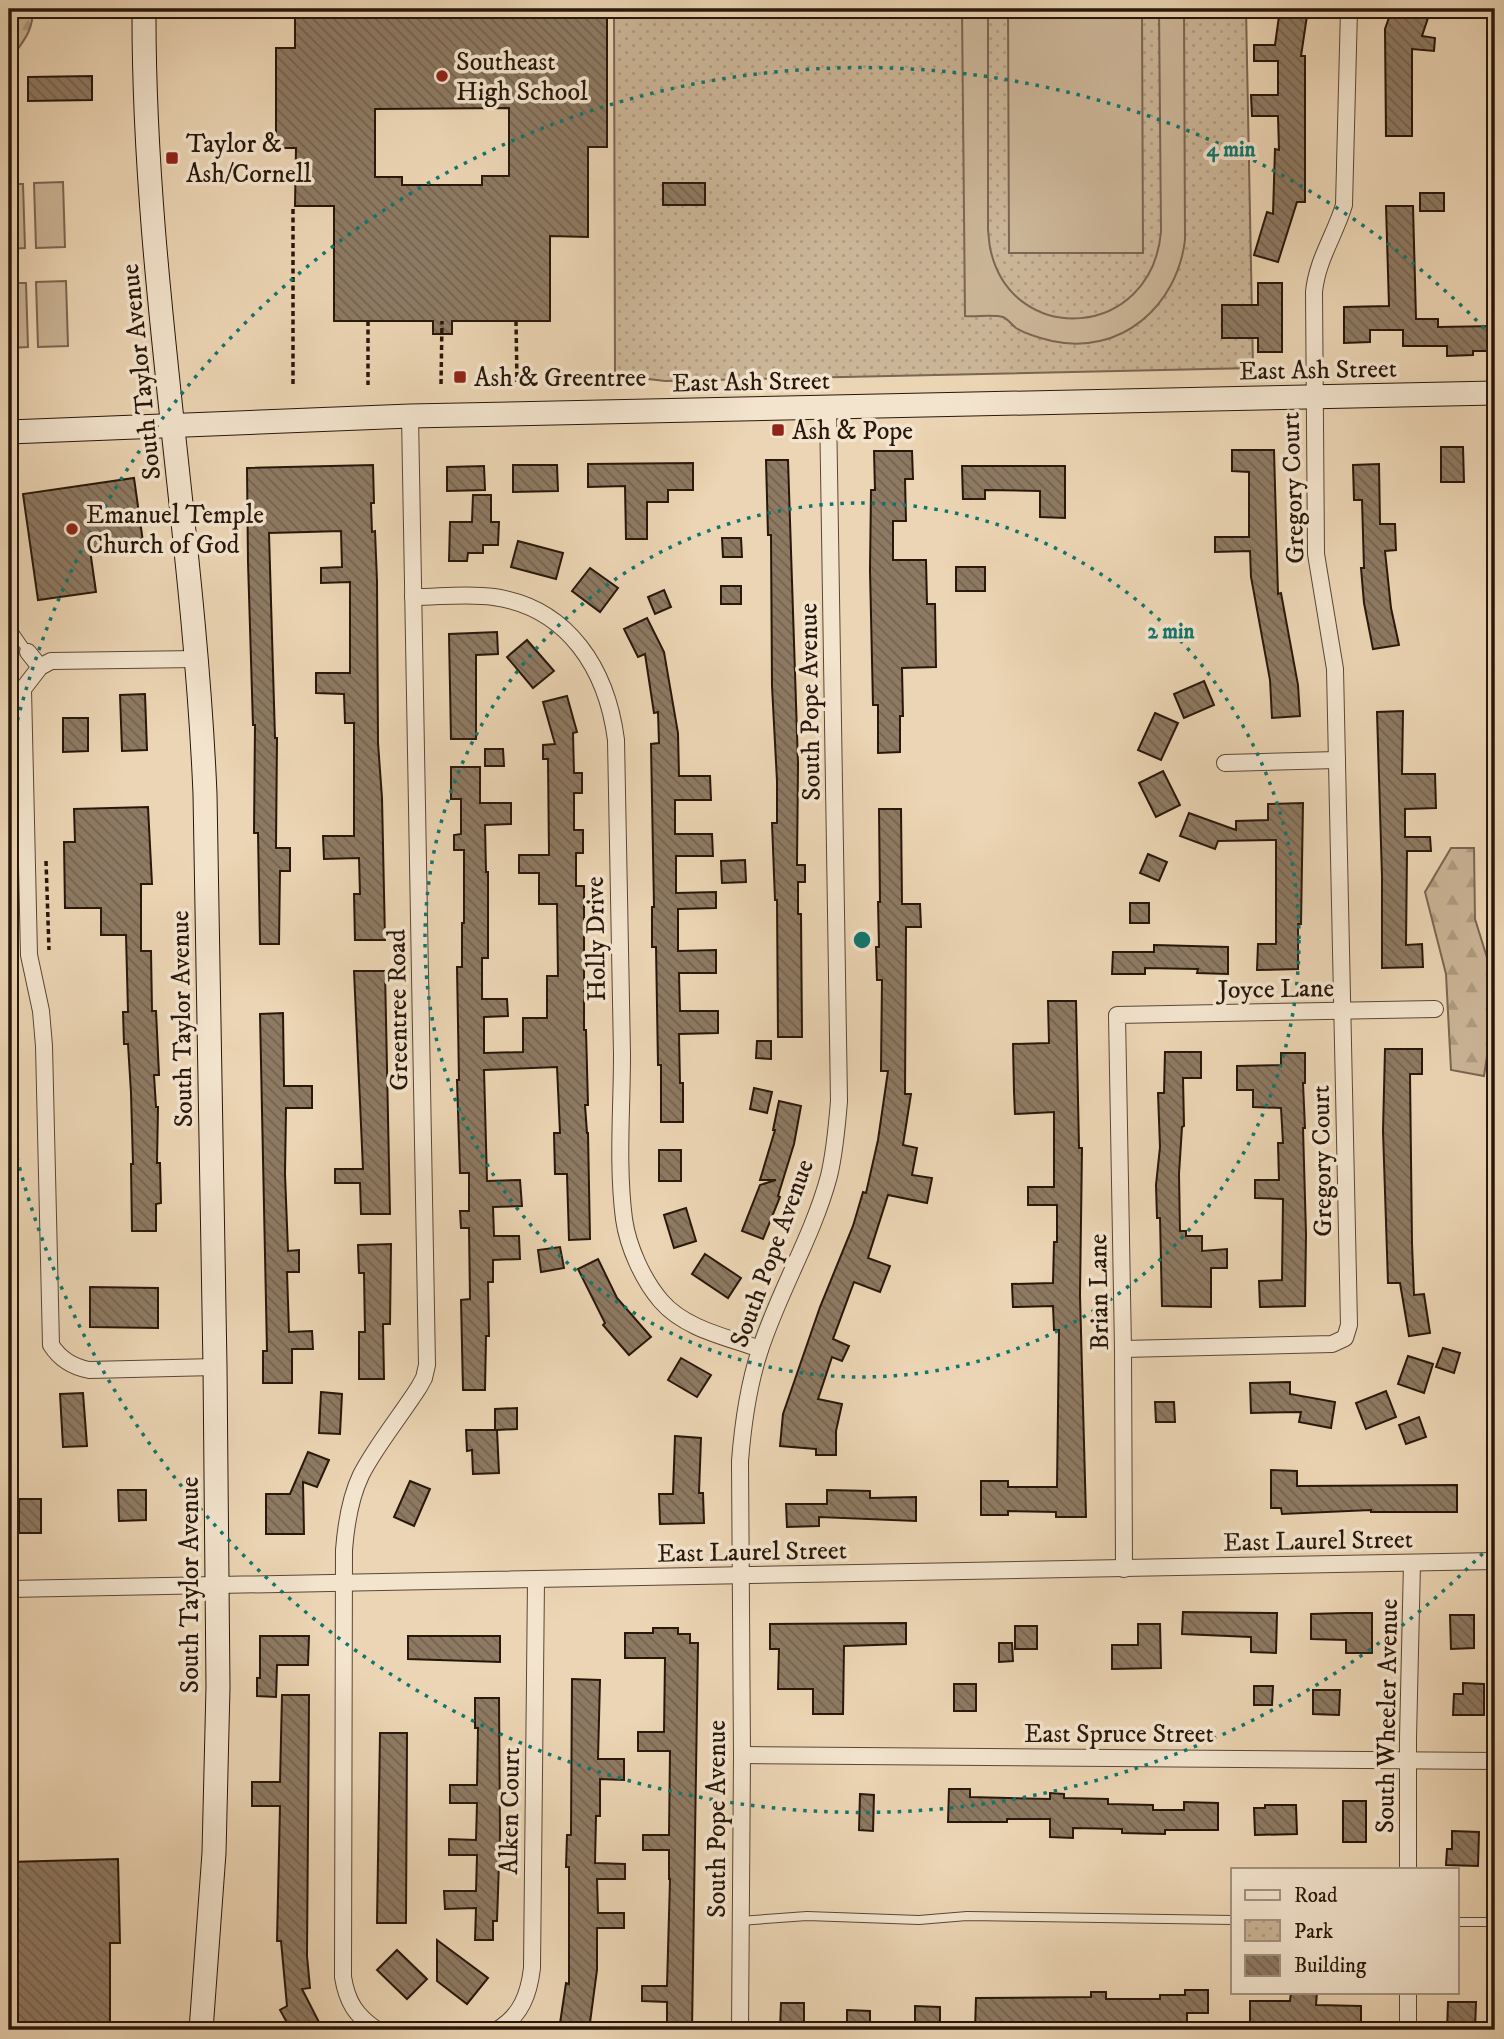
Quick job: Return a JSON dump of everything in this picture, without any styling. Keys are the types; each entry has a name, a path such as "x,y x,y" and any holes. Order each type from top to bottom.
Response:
{"street":[{"name":"South Taylor Avenue","path":"144,9 154,246 197,659 205,794 218,1586 216,1814 201,2030"},
{"name":"Gregory Court","path":"1123,1349 1350,1344 1335,669 1316,554 1314,397 1315,277 1338,224 1345,191 1349,9"},
{"name":"East Ash Street","path":"9,432 410,416 1495,393"},
{"name":"South Pope Avenue","path":"740,2030 742,1429 746,1401 760,1349 829,1177 839,1101 828,407"},
{"name":"Greentree Road","path":"344,1583 346,1523 353,1496 362,1473 424,1378 427,1365 410,416"},
{"name":"Holly Drive","path":"413,597 493,597 526,606 553,621 570,635 592,661 604,686 612,712 616,740 624,1221 647,1281 662,1302 683,1321 760,1349"},
{"path":"28,652 40,667"},
{"path":"197,659 51,661 40,667 23,690 29,955 41,1011 44,1046 51,1345 47,1355 77,1368 89,1370 215,1367"},
{"path":"1225,763 1337,760"},
{"name":"Joyce Lane","path":"1117,1015 1435,1009"},
{"name":"Brian Lane","path":"1117,1015 1124,1569"},
{"name":"East Laurel Street","path":"9,1589 1495,1561"},
{"name":"South Wheeler Avenue","path":"1409,1868 1412,1563"},
{"name":"Alken Court","path":"497,2030 519,2011 530,1985 532,1968 536,1580"},
{"path":"344,1583 343,1976 348,2000 355,2012 377,2030"},
{"name":"East Spruce Street","path":"742,1755 1495,1761"},
{"path":"1408,1994 1408,2030"}],"lane":[{"path":"9,616 10,626 28,652"},
{"path":"740,1921 807,1916 919,1920 967,1916 1231,1920"},
{"path":"1458,1922 1495,1922"}],"path":[{"path":"293,209 293,387"},
{"path":"368,321 369,386"},
{"path":"442,321 442,384"},
{"path":"516,321 517,382"},
{"path":"46,855 48,950"}],"green space":[{"path":"9,9 32,9 32,17 26,36 9,61"},
{"path":"614,9 1246,9 1253,368 665,381 615,375"},
{"path":"962,9 988,9 988,230 991,252 1004,283 1026,304 1052,316 1081,318 1109,311 1133,294 1152,268 1161,232 1159,9 1184,9 1185,240 1180,264 1171,286 1158,305 1141,321 1122,333 1101,341 1077,344 1033,336 1016,328 1003,317 965,316"},
{"path":"1008,9 1142,9 1143,253 1009,253"},
{"path":"63,182 65,247 36,248 34,183"},
{"path":"9,184 23,184 25,248 9,249"},
{"path":"66,281 68,346 38,347 36,282"},
{"path":"9,283 26,283 28,347 9,348"},
{"path":"1451,848 1474,848 1475,919 1490,967 1495,967 1495,1044 1489,1043 1484,1076 1451,1070 1446,974 1425,892"}],"building":[{"path":"295,9 607,9 607,147 588,147 588,237 550,236 550,321 452,321 452,334 433,334 433,321 334,321 334,206 295,206 296,148 276,148 276,48 295,48","holes":["509,108 509,176 482,176 482,185 402,185 402,177 375,177 375,109"]},
{"path":"1280,9 1308,9 1301,56 1305,56 1305,202 1297,202 1278,262 1254,255 1267,212 1273,214 1275,149 1279,150 1278,116 1252,116 1251,95 1278,95 1278,61 1254,61 1254,45 1275,45"},
{"path":"1392,9 1431,9 1422,36 1435,38 1434,51 1412,49 1412,136 1386,136 1385,29"},
{"path":"92,76 92,100 28,101 28,77"},
{"path":"663,183 705,183 705,205 663,205"},
{"path":"1420,193 1444,193 1444,211 1420,211"},
{"path":"1386,206 1413,206 1416,319 1438,319 1438,327 1495,326 1495,351 1473,351 1473,355 1447,356 1447,346 1403,346 1403,330 1370,330 1370,342 1344,343 1344,307 1389,306"},
{"path":"1258,283 1282,283 1282,352 1258,352 1258,338 1222,338 1222,305 1258,305"},
{"path":"1441,447 1463,447 1464,482 1441,482"},
{"path":"1232,450 1274,450 1278,594 1281,593 1298,685 1300,716 1272,718 1270,680 1251,577 1250,551 1215,552 1215,537 1249,537 1249,472 1232,471"},
{"path":"874,451 912,451 913,479 905,479 906,521 893,521 893,560 926,560 927,604 935,604 936,667 902,668 903,716 900,716 900,752 878,753 878,705 873,705 870,570 871,490 875,490"},
{"path":"766,460 788,460 798,764 797,865 805,865 805,882 798,882 798,914 801,914 802,1037 778,1037 777,900 772,823 777,823 777,781 772,686 771,535 768,535"},
{"path":"693,463 693,490 668,490 668,502 647,502 647,539 626,539 625,486 588,487 588,464"},
{"path":"1379,464 1380,524 1395,524 1396,550 1385,551 1391,608 1399,645 1373,649 1364,603 1361,568 1364,568 1362,500 1354,500 1353,465"},
{"path":"373,465 374,503 371,503 377,581 378,743 385,940 355,940 354,894 360,894 359,858 324,859 323,836 354,836 354,723 345,723 344,694 316,693 316,673 350,673 350,582 321,583 321,568 342,567 341,531 269,533 277,738 276,848 290,848 290,871 280,871 279,944 260,944 258,833 254,833 255,725 247,468"},
{"path":"513,465 557,465 558,491 513,492"},
{"path":"484,466 485,490 447,491 447,467"},
{"path":"962,466 1065,466 1065,518 1040,517 1040,491 985,490 985,499 963,499"},
{"path":"134,478 143,542 90,550 96,592 38,600 23,494"},
{"path":"473,495 491,495 491,522 499,522 498,545 483,545 483,553 468,553 467,561 449,561 450,522 472,522"},
{"path":"722,538 741,538 742,557 723,557"},
{"path":"518,541 563,553 556,579 511,567"},
{"path":"956,567 985,567 985,591 956,591"},
{"path":"590,568 618,588 600,612 572,591"},
{"path":"721,586 741,586 741,604 721,604"},
{"path":"664,590 671,607 655,614 648,597"},
{"path":"647,618 664,652 678,733 679,776 710,776 711,800 675,800 675,834 712,834 713,856 676,856 676,893 716,892 716,908 678,909 678,951 716,950 716,973 679,973 680,1011 718,1011 718,1033 679,1034 683,1122 661,1122 656,947 652,947 654,907 651,744 659,743 658,712 654,713 645,654 638,657 624,629"},
{"path":"497,632 498,654 476,655 476,739 451,739 449,634"},
{"path":"527,640 554,671 533,688 507,657"},
{"path":"1204,681 1214,705 1184,718 1174,694"},
{"path":"145,694 147,750 122,751 120,695"},
{"path":"567,696 577,732 573,733 574,773 582,773 582,793 574,793 574,830 583,830 583,853 576,853 576,886 584,886 584,1030 588,1105 585,1105 590,1239 569,1240 567,1174 555,1174 554,1133 560,1133 557,1067 484,1070 487,1181 520,1180 522,1206 493,1207 494,1236 519,1236 520,1259 493,1260 493,1282 488,1282 489,1336 486,1336 485,1390 463,1390 461,1300 470,1299 469,1228 461,1228 460,1211 469,1211 469,1173 460,1173 457,1080 457,967 462,967 464,850 454,850 454,835 461,834 461,799 451,799 451,767 480,767 480,803 511,803 511,824 485,825 488,958 482,958 482,999 507,999 508,1016 484,1017 484,1053 523,1052 523,1018 547,1018 547,976 558,976 557,904 539,904 539,873 519,873 519,855 549,855 548,759 543,759 543,745 555,744 543,702"},
{"path":"1403,711 1402,774 1435,774 1436,808 1405,809 1405,837 1430,837 1431,851 1407,851 1406,945 1422,944 1423,967 1382,968 1377,712"},
{"path":"1155,713 1178,723 1161,760 1138,750"},
{"path":"63,718 88,718 88,751 63,752"},
{"path":"485,749 503,749 504,766 485,766"},
{"path":"1163,771 1180,805 1156,817 1139,783"},
{"path":"1303,803 1298,969 1257,970 1258,944 1276,944 1276,840 1218,841 1215,849 1180,836 1189,813 1236,830 1236,821 1268,820 1268,804"},
{"path":"148,807 152,884 141,884 141,951 151,951 152,1011 156,1011 159,1075 154,1075 158,1107 157,1163 160,1163 161,1203 156,1204 156,1231 132,1231 131,1093 128,1044 124,1044 123,1012 128,1012 126,935 101,935 101,908 65,908 64,842 75,842 74,809"},
{"path":"879,809 901,809 902,904 920,904 921,927 906,927 905,1094 911,1094 903,1145 917,1148 912,1175 932,1178 927,1203 888,1195 868,1258 890,1266 880,1292 854,1282 833,1339 849,1346 842,1361 832,1357 818,1399 842,1404 836,1431 836,1455 816,1455 816,1449 780,1446 783,1414 820,1307 853,1226 863,1192 866,1193 878,1140 888,1071 881,1071 882,980 877,980"},
{"path":"1148,854 1167,862 1159,881 1140,873"},
{"path":"745,860 746,882 722,883 721,861"},
{"path":"1130,903 1149,903 1149,923 1130,923"},
{"path":"1154,945 1228,947 1228,974 1197,973 1198,969 1145,968 1145,974 1112,974 1113,952 1154,952"},
{"path":"354,971 385,971 390,1214 361,1214 360,1183 335,1183 335,1169 363,1169"},
{"path":"1048,1001 1076,1001 1079,1148 1082,1148 1080,1295 1086,1517 1056,1517 1056,1512 1008,1511 1008,1515 981,1515 981,1481 1008,1481 1008,1487 1057,1487 1059,1330 1054,1330 1053,1306 1013,1307 1012,1284 1053,1283 1057,1205 1028,1205 1028,1187 1054,1187 1054,1112 1015,1114 1013,1044 1049,1043"},
{"path":"283,1013 284,1086 312,1086 312,1108 286,1108 288,1251 299,1250 299,1272 287,1272 289,1332 312,1331 313,1349 292,1349 292,1383 263,1383 263,1351 267,1351 260,1014"},
{"path":"757,1041 771,1041 771,1059 756,1058"},
{"path":"1385,1049 1422,1049 1422,1074 1410,1074 1412,1243 1414,1295 1424,1294 1430,1333 1409,1336 1400,1283 1388,1283 1383,1131"},
{"path":"1165,1052 1201,1052 1201,1078 1183,1078 1184,1126 1179,1174 1180,1231 1186,1231 1186,1236 1202,1236 1202,1251 1227,1249 1227,1268 1211,1268 1211,1307 1162,1306 1160,1218 1157,1218 1156,1185 1160,1147 1158,1093 1164,1093"},
{"path":"1281,1053 1305,1053 1305,1306 1260,1307 1259,1281 1282,1280 1283,1199 1255,1198 1255,1180 1279,1180 1278,1143 1283,1143 1281,1108 1253,1107 1253,1090 1237,1090 1237,1066 1281,1065"},
{"path":"754,1088 772,1092 767,1113 750,1109"},
{"path":"779,1101 801,1106 794,1144 778,1196 780,1197 763,1239 742,1231 760,1185 776,1180 760,1180 775,1130"},
{"path":"659,1150 681,1150 681,1181 659,1181"},
{"path":"686,1208 696,1241 674,1248 664,1215"},
{"path":"391,1244 390,1324 383,1324 384,1379 359,1379 359,1332 365,1332 364,1273 359,1273 358,1245"},
{"path":"560,1247 564,1268 541,1272 538,1250"},
{"path":"705,1254 741,1278 728,1298 692,1274"},
{"path":"598,1259 617,1298 651,1337 629,1355 603,1325 605,1323 578,1269"},
{"path":"90,1287 158,1288 158,1328 90,1327"},
{"path":"1443,1348 1460,1353 1454,1373 1436,1367"},
{"path":"1408,1356 1433,1364 1424,1393 1398,1384"},
{"path":"681,1358 711,1375 697,1397 668,1380"},
{"path":"1290,1382 1290,1394 1335,1402 1331,1428 1299,1422 1301,1412 1251,1413 1250,1383"},
{"path":"1386,1391 1396,1417 1366,1429 1356,1403"},
{"path":"321,1392 342,1394 340,1434 319,1433"},
{"path":"83,1393 87,1446 63,1447 60,1394"},
{"path":"1155,1402 1174,1402 1175,1422 1156,1422"},
{"path":"517,1408 517,1429 497,1430 499,1473 473,1474 472,1450 467,1451 466,1430 495,1430 495,1409"},
{"path":"1419,1417 1426,1437 1406,1444 1399,1425"},
{"path":"675,1436 701,1438 699,1493 703,1493 704,1523 660,1524 659,1494 673,1494"},
{"path":"308,1452 329,1460 317,1487 303,1482 304,1534 266,1534 266,1494 290,1494"},
{"path":"1271,1470 1297,1471 1297,1486 1457,1485 1457,1512 1371,1510 1282,1514 1281,1508 1271,1508"},
{"path":"410,1481 430,1489 414,1526 394,1517"},
{"path":"118,1490 146,1490 146,1520 119,1521"},
{"path":"827,1490 870,1491 870,1498 916,1497 916,1521 819,1517 819,1526 787,1527 786,1504 827,1504"},
{"path":"19,1499 41,1499 41,1533 19,1533"},
{"path":"1183,1612 1277,1613 1276,1653 1251,1652 1251,1637 1182,1634"},
{"path":"1372,1613 1372,1653 1346,1653 1346,1640 1311,1639 1311,1614"},
{"path":"1450,1615 1474,1615 1474,1648 1451,1649"},
{"path":"906,1623 906,1644 844,1646 843,1714 813,1714 813,1689 778,1689 779,1649 770,1649 770,1624"},
{"path":"1138,1624 1160,1624 1161,1668 1112,1669 1112,1645 1138,1645"},
{"path":"1015,1626 1037,1626 1037,1649 1015,1649"},
{"path":"653,1628 678,1628 678,1634 690,1634 690,1643 698,1643 692,2030 667,2030 667,2002 642,2001 642,1986 667,1986 669,1850 643,1850 643,1835 669,1835 670,1751 638,1751 638,1732 664,1732 665,1658 625,1658 625,1633 653,1633"},
{"path":"260,1636 309,1636 308,1665 277,1665 276,1697 257,1696"},
{"path":"408,1636 500,1636 500,1662 408,1659"},
{"path":"999,1643 1012,1643 1013,1661 999,1662"},
{"path":"572,1679 600,1680 598,1759 624,1759 624,1780 600,1779 600,1816 596,1816 595,1863 625,1864 625,1879 597,1879 598,1913 624,1913 624,1928 597,1928 597,1970 589,2030 559,2030 566,1983 569,1984 569,1867 566,1867 567,1835 571,1835"},
{"path":"1463,1683 1484,1684 1484,1715 1453,1715 1454,1694 1463,1694"},
{"path":"954,1684 976,1684 976,1711 954,1711"},
{"path":"1254,1686 1273,1686 1272,1705 1254,1705"},
{"path":"1313,1690 1340,1690 1339,1715 1313,1714"},
{"path":"282,1695 309,1695 307,1956 310,1988 302,1989 323,2030 291,2030 280,2010 287,2006 281,1941 277,1941 280,1806 252,1806 252,1782 280,1782"},
{"path":"475,1698 499,1698 500,1834 497,1921 493,1921 493,1940 475,1940 476,1908 445,1909 444,1891 476,1891 477,1855 449,1855 449,1839 476,1840 477,1803 450,1803 450,1785 477,1785 478,1728 475,1728"},
{"path":"380,1733 407,1733 406,1923 377,1923"},
{"path":"949,1789 970,1789 970,1797 1050,1799 1050,1793 1064,1794 1064,1798 1108,1799 1108,1804 1153,1805 1153,1810 1184,1810 1184,1802 1218,1803 1218,1830 1165,1830 1165,1834 1122,1833 1122,1829 1073,1828 1073,1838 1050,1837 1050,1819 948,1822"},
{"path":"860,1794 874,1795 873,1831 859,1830"},
{"path":"1343,1801 1366,1801 1366,1842 1343,1842"},
{"path":"1265,1805 1296,1805 1297,1834 1255,1835 1254,1808 1265,1808"},
{"path":"1452,1831 1479,1832 1478,1866 1446,1865 1447,1849 1452,1849"},
{"path":"118,1859 120,1943 110,1943 110,2030 9,2030 9,1862"},
{"path":"437,1940 488,1978 467,2004 437,1981"},
{"path":"397,1950 427,1979 407,1999 377,1970"},
{"path":"1185,1990 1208,1990 1208,2013 1187,2013 1187,2030 1159,2030 1159,2027 975,2030 976,1998 1091,1997 1091,1992 1106,1992 1106,1999 1160,1999 1160,1995 1185,1995"},
{"path":"1291,1994 1317,1994 1316,2005 1361,2006 1361,2030 1267,2027 1267,2030 1250,2030 1250,2001 1290,2001"},
{"path":"1448,2002 1476,2002 1475,2030 1447,2030"},
{"path":"781,2003 804,2003 804,2030 780,2030"},
{"path":"915,2006 940,2007 940,2029 915,2029"},
{"path":"847,2010 870,2011 870,2030 847,2030"}],"place":[{"name":"Southeast High School","path":"442,76"},
{"name":"Taylor & Ash/Cornell","path":"172,158"},
{"name":"Ash & Greentree","path":"460,377"},
{"name":"Ash & Pope","path":"778,430"},
{"name":"Emanuel Temple Church of God","path":"72,529"}]}
